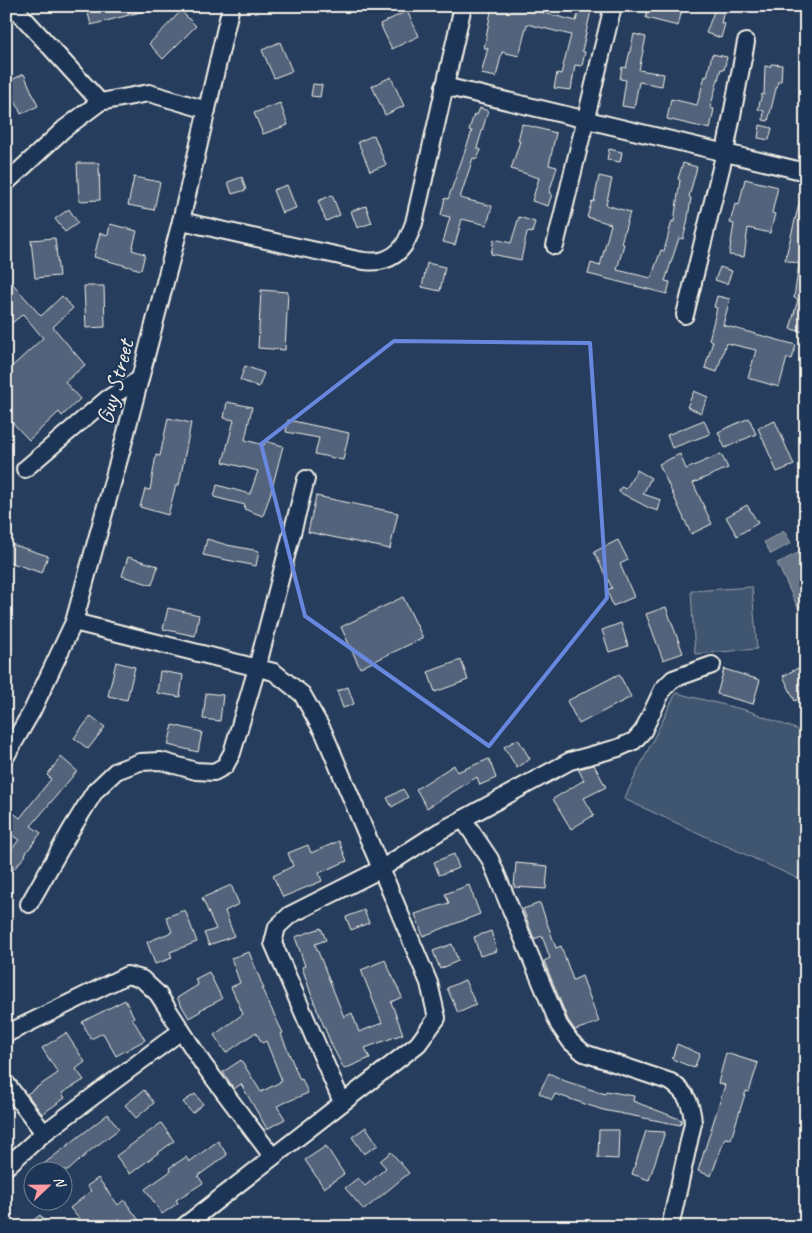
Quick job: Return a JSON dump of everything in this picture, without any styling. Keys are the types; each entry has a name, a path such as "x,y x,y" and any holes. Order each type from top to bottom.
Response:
{"street":[{"path":"13,6 100,102"},
{"name":"Guy Street","path":"6,756 32,711 74,622 182,221 231,6"},
{"path":"182,221 369,261 384,260 400,252 408,242 414,223 463,6"},
{"path":"555,246 612,6"},
{"path":"685,315 724,152 746,42"},
{"path":"444,86 806,172"},
{"path":"6,183 64,129 100,102 149,93 207,110"},
{"path":"24,469 107,399 140,379"},
{"path":"29,904 71,830 96,791 116,772 140,762 160,761 196,771 214,772 225,766 232,752 257,668 306,479"},
{"path":"74,622 274,672 302,694 324,733 429,983 437,1018 418,1044 183,1227"},
{"path":"342,1102 273,943 277,927 290,915 381,869 440,831 570,761 618,748 634,741 643,731 663,689 674,679 712,665"},
{"path":"463,819 490,859 559,1025 571,1042 584,1053 671,1082 681,1089 689,1099 693,1124 670,1227"},
{"path":"6,1034 127,975 142,979 158,994 203,1064 272,1156"},
{"path":"6,1167 44,1133 180,1030"},
{"path":"6,1083 44,1133"}],"highlighted area":[{"path":"394,341 590,343 607,598 489,746 305,616 261,444"}],"shaded area":[{"path":"784,531 791,543 771,554 764,542"},
{"path":"798,553 806,569 806,604 798,608 777,563"},
{"path":"752,587 757,649 695,654 691,591"},
{"path":"676,693 749,711 806,733 806,869 801,880 624,799"}],"building":[{"path":"98,6 148,6 148,10 91,25 87,9"},
{"path":"492,6 517,6 576,21 580,6 592,6 582,51 585,52 582,66 575,65 571,90 554,88 557,73 561,74 571,35 527,24 519,56 502,52 496,77 481,74 488,48 484,48"},
{"path":"648,6 667,9 667,6 683,6 678,26 646,18"},
{"path":"716,6 725,6 721,23 725,24 721,38 706,33"},
{"path":"181,11 196,26 163,59 149,44"},
{"path":"407,11 419,36 392,49 380,24"},
{"path":"634,34 646,37 639,70 664,74 662,86 639,82 634,108 622,106 626,80 620,79 622,67 626,68"},
{"path":"280,42 292,71 274,78 262,50"},
{"path":"712,54 727,57 724,70 721,69 710,108 714,109 710,129 667,119 671,99 697,105 705,76 707,77"},
{"path":"771,64 782,65 781,81 778,81 768,121 763,120 764,111 758,109 762,94 764,95 765,66 770,67"},
{"path":"24,74 38,106 21,114 7,82"},
{"path":"391,77 404,106 385,115 372,86"},
{"path":"313,84 322,85 320,97 311,96"},
{"path":"280,103 288,125 263,134 254,113"},
{"path":"480,108 488,111 477,148 481,150 477,159 473,158 460,198 492,206 487,225 462,219 455,245 443,242 450,217 441,215 445,198 448,199 472,131 469,130 474,114 477,115"},
{"path":"522,124 556,133 549,165 557,167 549,193 552,194 548,206 532,201 539,178 511,169 520,141 518,141"},
{"path":"760,125 772,128 769,140 758,138"},
{"path":"374,135 386,165 370,171 358,142"},
{"path":"609,149 622,152 620,162 607,160"},
{"path":"77,163 99,163 100,200 79,201"},
{"path":"683,163 697,167 689,197 691,198 683,239 679,238 665,281 670,282 667,294 588,274 591,263 600,266 611,224 587,217 592,201 594,202 599,176 612,179 606,205 630,212 621,243 624,244 617,270 651,278 661,250 664,251 672,221 674,222 680,180 678,179"},
{"path":"134,177 160,182 154,210 128,205"},
{"path":"242,177 246,190 232,194 228,182"},
{"path":"745,179 778,187 772,213 775,214 770,233 748,228 744,257 729,255 734,224 730,223 735,204 739,205"},
{"path":"287,185 296,208 282,213 273,190"},
{"path":"802,192 806,193 806,323 804,332 790,329 798,299 794,298 799,264 785,260"},
{"path":"332,195 340,215 326,221 318,201"},
{"path":"366,206 372,223 357,228 351,211"},
{"path":"69,209 78,223 65,232 55,219"},
{"path":"519,217 535,222 532,233 527,232 521,260 491,254 494,239 511,243"},
{"path":"110,224 137,231 132,250 145,254 141,270 94,257 100,233 108,235"},
{"path":"55,238 59,276 35,278 31,240"},
{"path":"427,263 445,267 440,291 422,287"},
{"path":"720,267 732,271 727,284 715,280"},
{"path":"6,276 41,316 62,296 73,308 53,327 85,365 65,382 80,399 62,416 59,412 29,440 6,416 6,372 43,338 23,314 6,328"},
{"path":"84,286 104,286 105,327 86,328"},
{"path":"261,290 288,292 285,350 258,348"},
{"path":"717,296 730,299 723,325 796,345 792,359 787,358 779,387 748,378 756,350 726,343 717,372 705,368 713,341 709,340 717,308 714,307"},
{"path":"245,366 264,373 259,387 240,380"},
{"path":"694,391 708,397 701,413 687,407"},
{"path":"227,402 252,407 245,440 264,445 265,441 283,446 263,516 244,509 245,505 214,497 217,485 250,494 258,471 223,462 234,420 224,418"},
{"path":"168,418 191,423 179,485 176,485 168,515 140,507 145,489 150,490 156,455 160,456"},
{"path":"749,418 756,434 725,448 718,432"},
{"path":"288,420 349,433 343,460 315,454 319,438 286,432"},
{"path":"704,420 710,434 672,448 667,435"},
{"path":"775,421 794,465 777,472 758,428"},
{"path":"680,454 686,469 721,454 728,468 693,483 712,524 691,534 659,464"},
{"path":"637,470 651,478 643,494 661,500 658,511 619,492 621,487 626,489"},
{"path":"316,496 398,513 390,549 308,532"},
{"path":"747,505 758,523 737,536 726,517"},
{"path":"207,539 259,551 256,566 203,555"},
{"path":"618,540 628,560 620,564 634,597 613,606 607,590 612,588 594,552"},
{"path":"8,543 48,556 42,573 6,561"},
{"path":"128,557 158,566 152,585 122,576"},
{"path":"403,597 423,638 360,668 341,627"},
{"path":"666,607 683,653 663,660 646,614"},
{"path":"168,608 199,615 195,636 163,629"},
{"path":"621,623 628,646 609,652 602,630"},
{"path":"461,660 468,680 435,692 428,672"},
{"path":"116,662 135,667 127,700 108,696"},
{"path":"798,668 806,685 806,695 795,701 783,676"},
{"path":"724,669 760,680 753,704 717,694"},
{"path":"160,671 183,675 180,697 157,693"},
{"path":"619,674 631,697 579,724 567,701"},
{"path":"348,687 354,704 343,708 337,691"},
{"path":"206,693 223,695 220,721 203,719"},
{"path":"91,716 105,727 88,749 74,738"},
{"path":"173,725 202,732 198,752 168,745"},
{"path":"518,739 530,759 517,768 504,747"},
{"path":"61,757 77,771 31,826 41,833 26,855 6,878 6,856 19,840 6,831 6,820 12,812 20,818 51,779 47,775"},
{"path":"489,759 496,778 480,785 477,777 427,808 416,789 454,765 457,772"},
{"path":"594,765 606,787 584,798 594,815 571,829 553,799 584,780 578,769"},
{"path":"403,789 408,797 392,807 387,798"},
{"path":"339,841 347,861 319,873 322,881 283,897 273,876 293,866 288,853 308,845 311,853"},
{"path":"454,854 459,868 439,875 434,862"},
{"path":"516,863 548,866 546,889 514,887"},
{"path":"231,885 239,904 225,911 234,936 209,945 204,933 216,929 202,898"},
{"path":"469,885 480,914 423,936 415,914 449,903 445,894"},
{"path":"540,903 556,948 561,946 573,980 582,976 599,1022 575,1030 568,1020 544,961 550,958 542,936 534,939 523,909"},
{"path":"185,910 197,942 170,952 172,958 155,964 147,942 172,932 166,917"},
{"path":"364,910 369,923 351,930 346,917"},
{"path":"321,928 326,940 315,944 344,1017 352,1013 359,1032 382,1023 361,970 385,960 402,997 391,1002 403,1034 365,1048 370,1058 344,1069 332,1046 312,997 302,967 305,966 295,937"},
{"path":"491,931 497,951 480,956 474,937"},
{"path":"452,944 458,961 440,969 433,951"},
{"path":"249,952 264,989 262,989 283,1033 281,1034 300,1080 302,1079 308,1093 277,1106 285,1119 267,1129 241,1084 234,1089 223,1072 241,1060 261,1092 282,1081 266,1041 262,1043 256,1032 226,1053 214,1035 243,1014 231,987 240,983 231,958"},
{"path":"209,972 222,999 189,1018 177,998 198,985 195,979"},
{"path":"465,980 476,1005 458,1013 447,988"},
{"path":"125,1000 134,1017 132,1018 145,1040 116,1056 103,1033 91,1039 82,1022"},
{"path":"66,1033 85,1062 76,1069 84,1080 62,1093 65,1098 42,1114 27,1094 58,1073 42,1048"},
{"path":"677,1044 700,1054 694,1068 672,1059"},
{"path":"726,1053 758,1063 749,1092 746,1091 731,1139 725,1138 711,1176 698,1171 725,1085 718,1083"},
{"path":"549,1073 565,1081 605,1094 606,1091 634,1096 633,1101 682,1120 680,1125 603,1110 555,1094 552,1100 539,1093"},
{"path":"144,1090 154,1103 136,1118 125,1105"},
{"path":"195,1094 203,1104 192,1113 183,1102"},
{"path":"108,1114 119,1129 72,1167 72,1160 49,1160"},
{"path":"161,1123 174,1141 130,1174 116,1156"},
{"path":"366,1127 378,1145 364,1154 352,1137"},
{"path":"599,1130 619,1130 618,1159 598,1158"},
{"path":"646,1131 665,1132 649,1180 632,1174"},
{"path":"218,1141 227,1155 198,1176 203,1183 176,1200 178,1203 162,1214 145,1189 171,1171 169,1168 186,1157 189,1162"},
{"path":"326,1146 344,1174 324,1188 305,1160"},
{"path":"391,1152 409,1173 364,1210 345,1188 358,1178 365,1186 386,1168 380,1161"},
{"path":"98,1178 118,1205 124,1200 144,1227 86,1227 72,1210 72,1206 91,1191 87,1186"},
{"path":"40,1215 49,1227 25,1227"}]}
